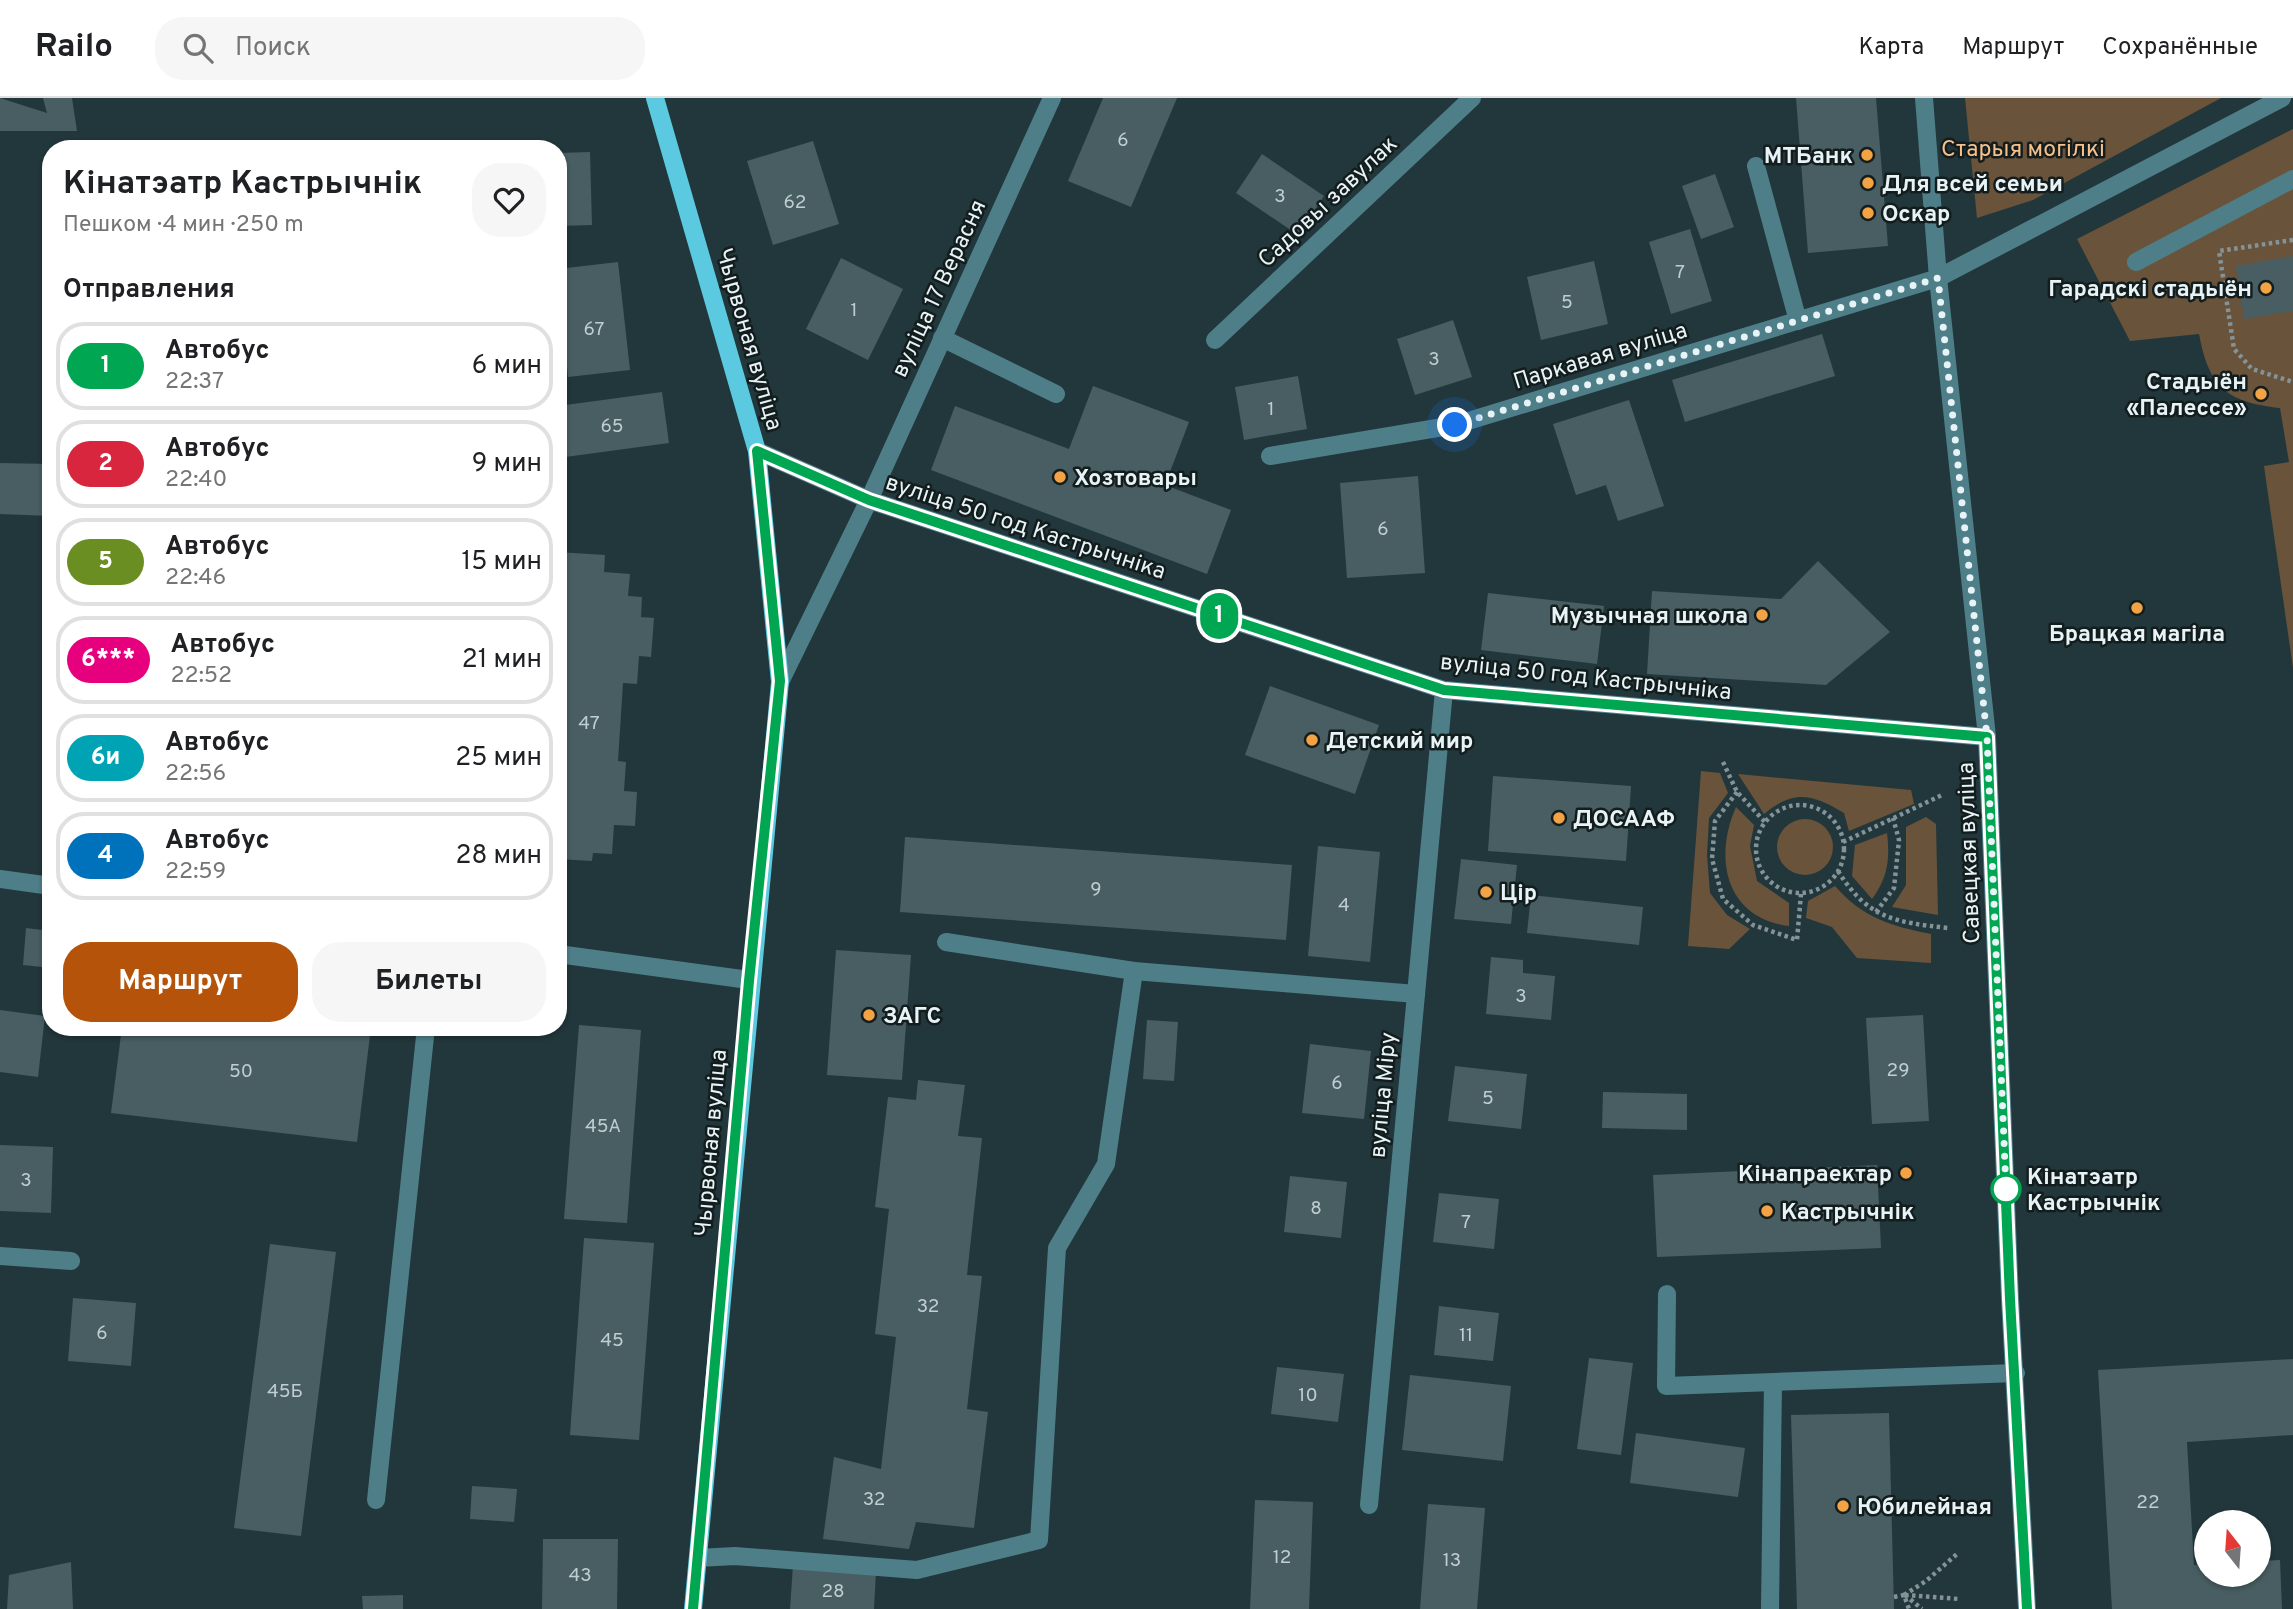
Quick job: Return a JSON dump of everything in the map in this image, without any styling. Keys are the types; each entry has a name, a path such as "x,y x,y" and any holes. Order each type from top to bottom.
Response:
{"main road":[{"name":"Чырвоная вуліца","path":"655,98 757,451 780,681 749,981 693,1609"}],"street":[{"name":"вуліца 17 Верасня","path":"869,500 1052,98"},
{"name":"Садовы завулак","path":"1215,340 1472,98"},
{"name":"Савецкая вуліца","path":"1924,98 1938,278 1987,737 2027,1609"},
{"name":"Паркавая вуліца","path":"1270,456 1455,425 1938,278 2282,98"},
{"path":"1756,166 1798,321"},
{"path":"2136,261 2293,179"},
{"path":"942,338 1056,394"},
{"name":"вуліца 50 год Кастрычніка","path":"757,451 869,500 1444,690 1987,737"},
{"name":"Чырвоная вуліца","path":"780,681 869,500"},
{"name":"вуліца Міру","path":"1369,1505 1444,690"},
{"path":"0,879 42,885"},
{"path":"946,942 1134,971 1416,994"},
{"path":"567,955 749,981"},
{"path":"698,1558 735,1556 917,1570 1039,1540 1057,1248 1106,1164 1134,971"},
{"path":"376,1500 425,1036"},
{"path":"0,1256 71,1261"},
{"path":"1667,1294 1666,1386 2016,1373"},
{"path":"1770,1609 1773,1382"}],"path":[{"path":"2293,240 2219,251 2234,349 2252,369 2293,382"},
{"path":"1723,762 1737,792 1765,822"},
{"path":"1737,792 1715,821 1713,859 1723,899 1753,925 1797,940 1801,894"},
{"path":"1843,842 1944,794"},
{"path":"1804,805 1830,816 1843,842 1843,857 1838,871 1817,890 1801,894 1775,886 1758,863 1755,849 1765,822 1775,812 1804,805"},
{"path":"1876,912 1894,888 1899,840 1893,818"},
{"path":"1838,871 1853,895 1876,912 1903,923 1948,928"},
{"path":"1904,1595 1926,1581 1957,1554"},
{"path":"1904,1595 1909,1609"},
{"path":"1904,1595 1922,1609"},
{"path":"1894,1597 1904,1595 1959,1599"}],"green space":[{"name":"Старыя могілкі","path":"1965,98 2221,98 2033,200 1977,218"},
{"name":"Стадыён «Палессе»","path":"2293,129 2293,668 2264,466 2289,462 2280,408 2246,401 2223,389 2208,367 2199,334 2130,341 2077,239"},
{"path":"1701,771 1720,773 1728,793 1709,818 1707,855 1710,893 1727,915 1750,929 1729,949 1688,946"},
{"path":"1738,774 1911,790 1914,804 1849,831 1844,813 1813,798 1794,798 1764,814"},
{"path":"1736,807 1754,825 1750,846 1757,881 1789,903 1789,926 1768,921 1751,911 1738,899 1730,883 1726,846"},
{"path":"1926,817 1936,824 1938,915 1892,907 1906,885 1906,827"},
{"path":"1799,819 1811,819 1821,823 1829,831 1833,847 1829,863 1821,871 1811,875 1799,875 1789,871 1781,863 1777,853 1777,841 1781,831 1789,823"},
{"path":"1887,833 1887,868 1872,899 1852,876 1855,845"},
{"path":"1835,886 1856,906 1879,919 1931,934 1931,963 1857,958 1832,927 1806,918 1808,901"}],"building":[{"path":"0,98 47,113 43,98 72,98 77,131 0,131"},
{"path":"1103,98 1177,98 1131,207 1068,181"},
{"path":"1796,98 1876,98 1888,246 1808,253"},
{"path":"813,141 839,224 773,245 747,161"},
{"path":"590,152 592,225 567,226 567,153"},
{"path":"1262,154 1324,196 1298,235 1236,193"},
{"path":"1715,174 1734,227 1701,239 1682,186"},
{"path":"1690,229 1712,301 1671,314 1649,242"},
{"name":"Гарадскі стадыён","path":"2293,256 2293,311 2244,319 2236,266"},
{"path":"841,258 903,289 868,360 806,329"},
{"path":"1594,261 1608,324 1541,340 1527,277"},
{"path":"618,262 630,370 568,377 567,268"},
{"path":"1453,320 1472,377 1415,395 1397,339"},
{"path":"1822,334 1835,376 1685,422 1672,380"},
{"path":"1298,376 1307,429 1244,440 1235,387"},
{"name":"Хозтовары","path":"1093,386 1189,422 1165,485 1231,510 1207,574 931,470 955,406 1069,449"},
{"path":"662,392 669,443 567,457 567,405"},
{"path":"1629,400 1664,506 1618,521 1606,485 1576,495 1553,424"},
{"path":"0,463 42,464 42,516 0,514"},
{"path":"1418,476 1425,573 1347,578 1340,483"},
{"path":"567,553 605,555 604,572 630,574 628,596 642,597 641,617 654,618 651,657 639,656 637,684 623,683 618,761 626,762 624,791 637,792 635,826 614,825 612,854 593,853 592,861 567,860"},
{"name":"Музычная школа","path":"1818,561 1890,632 1826,685 1647,674 1652,591 1781,599"},
{"path":"1488,593 1604,606 1597,664 1481,650"},
{"name":"Детский мир","path":"1270,686 1379,725 1355,794 1245,755"},
{"name":"ДОСААФ","path":"1493,776 1631,786 1626,861 1488,851"},
{"path":"905,837 1292,865 1286,940 900,912"},
{"path":"1318,846 1380,852 1370,962 1308,956"},
{"name":"Цір","path":"1461,859 1517,865 1511,924 1454,919"},
{"path":"1531,895 1643,907 1639,945 1527,933"},
{"path":"26,928 42,930 42,967 23,965"},
{"name":"ЗАГС","path":"836,950 911,955 902,1080 827,1075"},
{"path":"1491,957 1523,960 1523,973 1555,976 1551,1020 1486,1014"},
{"path":"0,1010 42,1016 38,1077 0,1072"},
{"path":"1923,1015 1929,1121 1872,1124 1866,1018"},
{"path":"1147,1020 1178,1022 1174,1081 1143,1079"},
{"path":"579,1025 641,1030 627,1223 564,1219"},
{"path":"121,1036 370,1036 357,1142 111,1113"},
{"path":"1310,1044 1371,1051 1364,1119 1302,1113"},
{"path":"1455,1066 1527,1074 1521,1129 1448,1121"},
{"path":"918,1080 965,1085 958,1136 982,1138 967,1275 982,1276 967,1409 988,1412 974,1528 916,1522 909,1549 823,1539 834,1457 881,1469 896,1337 875,1334 889,1209 875,1207 888,1097 916,1100"},
{"path":"1603,1092 1687,1094 1687,1130 1602,1128"},
{"path":"0,1145 53,1147 51,1213 0,1211"},
{"name":"Кастрычнік","path":"1877,1165 1881,1248 1657,1257 1653,1175"},
{"path":"1290,1176 1347,1182 1341,1238 1284,1232"},
{"path":"1439,1193 1499,1199 1494,1249 1433,1242"},
{"path":"584,1238 654,1243 639,1440 570,1435"},
{"path":"270,1244 336,1252 301,1536 234,1528"},
{"path":"73,1298 136,1303 131,1366 68,1361"},
{"path":"1439,1306 1499,1313 1493,1361 1434,1355"},
{"path":"1589,1358 1633,1363 1621,1455 1577,1449"},
{"path":"2293,1359 2293,1435 2187,1442 2194,1587 2272,1587 2272,1560 2280,1560 2282,1609 2112,1609 2098,1370"},
{"path":"1277,1367 1344,1374 1338,1422 1271,1414"},
{"path":"1410,1375 1511,1386 1503,1461 1402,1450"},
{"name":"Юбилейная","path":"1889,1413 1894,1609 1797,1609 1791,1415"},
{"path":"1636,1433 1745,1448 1738,1497 1630,1483"},
{"path":"472,1486 517,1489 514,1522 470,1519"},
{"path":"1255,1500 1313,1502 1309,1609 1250,1609"},
{"path":"1428,1504 1485,1508 1477,1609 1420,1609"},
{"path":"543,1539 618,1539 617,1609 542,1609"},
{"path":"71,1562 73,1609 7,1609 9,1575"},
{"path":"793,1565 876,1571 874,1609 790,1609"},
{"path":"403,1595 403,1609 363,1609 362,1596"}],"bus line":[{"name":"1","path":"693,1609 749,981 780,681 757,451 869,500 1444,690 1987,737 2010,1299 2027,1609"}],"place":[{"name":"МТБанк","path":"1867,155"},
{"name":"Для всей семьи","path":"1868,183"},
{"name":"Оскар","path":"1868,213"},
{"name":"Гарадскі стадыён","path":"2266,288"},
{"name":"Стадыён «Палессе»","path":"2261,394"},
{"name":"Хозтовары","path":"1060,477"},
{"name":"Брацкая магіла","path":"2137,608"},
{"name":"Музычная школа","path":"1762,615"},
{"name":"Детский мир","path":"1312,740"},
{"name":"ДОСААФ","path":"1559,818"},
{"name":"Цір","path":"1486,892"},
{"name":"ЗАГС","path":"869,1015"},
{"name":"Кінапраектар","path":"1906,1173"},
{"name":"Кінатэатр Кастрычнік","path":"2006,1189"},
{"name":"Кастрычнік","path":"1767,1211"},
{"name":"Юбилейная","path":"1843,1506"}],"route":[{"path":"1455,425 1938,278 1987,737 2006,1189"}]}
